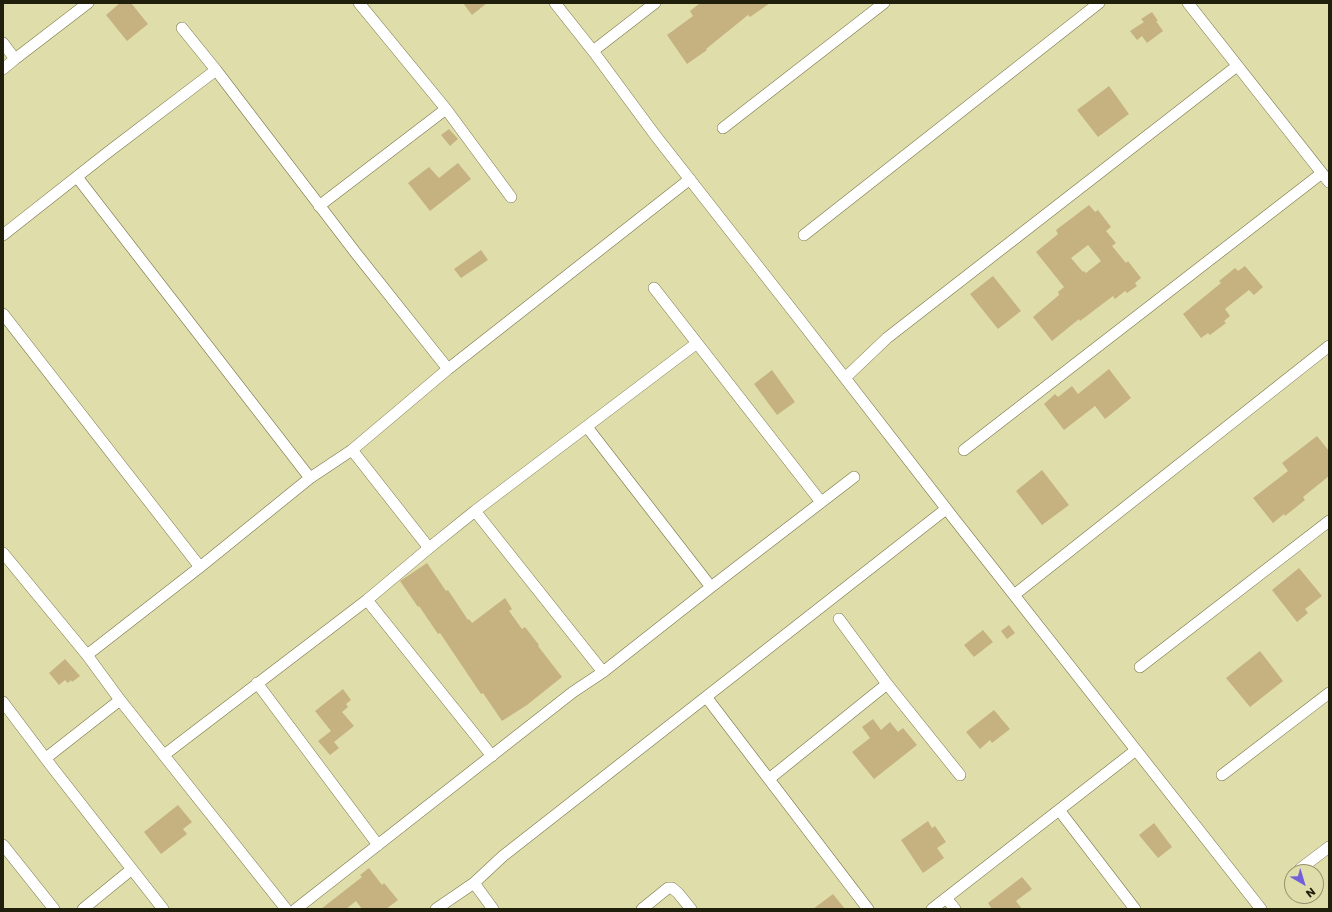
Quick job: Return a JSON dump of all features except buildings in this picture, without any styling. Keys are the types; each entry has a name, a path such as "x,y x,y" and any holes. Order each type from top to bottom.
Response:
{"street":[{"path":"3,69 88,3"},
{"path":"359,3 446,109 511,197"},
{"path":"555,3 593,51 655,135 946,509 1261,909"},
{"path":"593,51 655,3"},
{"path":"723,128 884,3"},
{"path":"804,235 1099,3"},
{"path":"1188,3 1329,182"},
{"path":"182,28 216,70 319,206 448,369"},
{"path":"3,43 15,60"},
{"path":"845,378 887,338 1237,66"},
{"path":"3,236 76,177 216,70"},
{"path":"319,206 446,109"},
{"path":"964,450 1322,173"},
{"path":"76,177 310,478"},
{"path":"87,655 200,567 310,478 352,450 448,369 690,179"},
{"path":"654,288 821,502"},
{"path":"3,314 200,567"},
{"path":"164,755 366,600 475,511 588,427 697,343"},
{"path":"1014,595 1329,346"},
{"path":"588,427 711,587"},
{"path":"352,450 428,548"},
{"path":"296,909 573,692 603,672 854,477"},
{"path":"436,909 474,883 504,856 946,509"},
{"path":"475,511 603,672"},
{"path":"1140,668 1329,521"},
{"path":"3,553 87,655 120,700 286,909"},
{"path":"366,600 492,756"},
{"path":"839,619 887,684 960,775"},
{"path":"257,683 378,844"},
{"path":"769,779 887,684"},
{"path":"1222,776 1329,693"},
{"path":"706,698 868,909"},
{"path":"46,758 120,700"},
{"path":"3,702 163,909"},
{"path":"932,909 1136,750"},
{"path":"1059,810 1135,909"},
{"path":"3,845 54,909"},
{"path":"1306,864 1329,846"},
{"path":"83,909 132,869"},
{"path":"474,883 494,909"},
{"path":"642,909 668,888 672,888 692,909"},
{"path":"946,898 955,909"}]}
